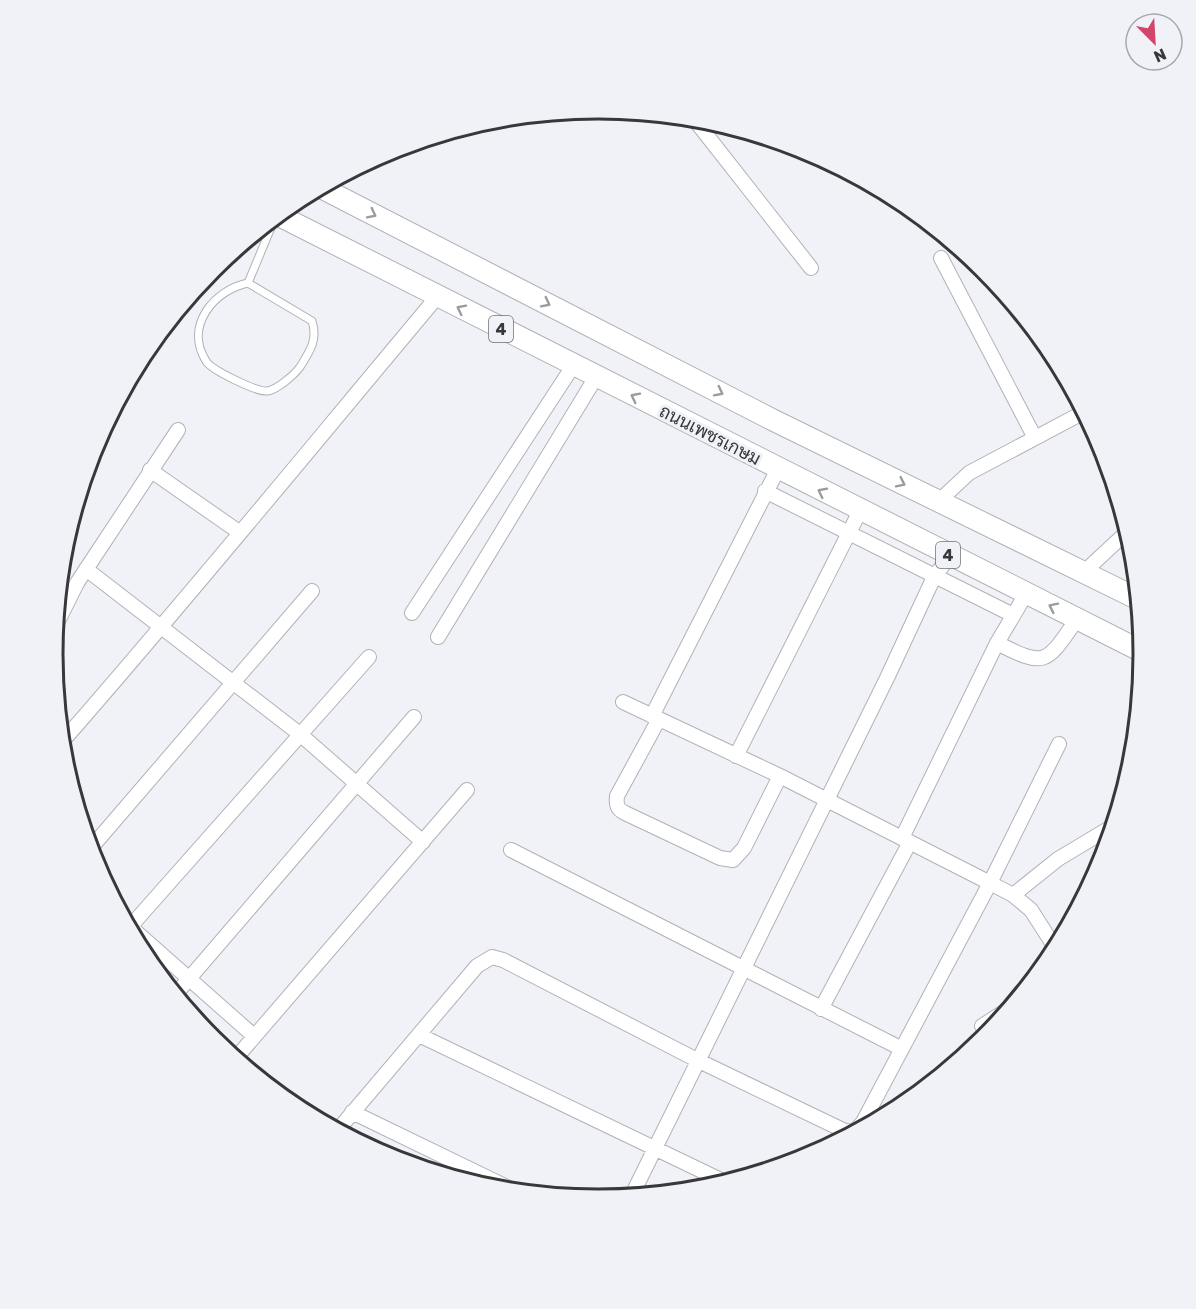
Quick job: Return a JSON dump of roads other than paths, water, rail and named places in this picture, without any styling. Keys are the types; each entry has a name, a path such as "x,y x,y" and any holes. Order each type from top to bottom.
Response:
{"main road":[{"name":"4","path":"330,192 773,420 1129,595"},
{"name":"ถนนเพชรเกษม","path":"285,221 1133,647"}],"street":[{"path":"704,130 811,268"},
{"path":"941,258 1035,438"},
{"path":"69,733 163,627 239,532 437,297"},
{"path":"412,613 573,366"},
{"path":"438,637 596,377"},
{"path":"939,501 969,473 1077,416"},
{"path":"65,607 86,569 178,430"},
{"path":"778,469 765,491 617,796 616,804 625,813 720,858 733,860 744,848 780,776"},
{"path":"150,470 239,532"},
{"path":"765,491 1011,614"},
{"path":"736,756 860,511"},
{"path":"1084,572 1120,538"},
{"path":"636,1188 887,678 934,577 950,556"},
{"path":"86,569 301,735 423,842"},
{"path":"97,841 312,591"},
{"path":"821,1009 906,840 1011,614 1026,594"},
{"path":"997,643 1029,659 1040,659 1059,645 1077,619"},
{"path":"134,920 369,657"},
{"path":"623,702 780,776 1013,895 1031,910 1050,940"},
{"path":"181,988 414,717"},
{"path":"865,1118 990,883 1059,744"},
{"path":"240,1053 467,790"},
{"path":"1013,895 1037,874 1102,833"},
{"path":"511,850 745,967 821,1009 902,1049"},
{"path":"148,943 254,1036"},
{"path":"342,1124 477,966 492,957 503,960 698,1060 843,1130"},
{"path":"981,1026 984,1024"},
{"path":"419,1035 713,1176"},
{"path":"352,1112 487,1177"}],"lane":[{"path":"248,283 269,232"},
{"path":"248,283 312,321 315,331 314,343 297,371 272,390 261,391 211,368 201,351 199,334 201,321 211,304 221,293 233,286 248,283"}]}
